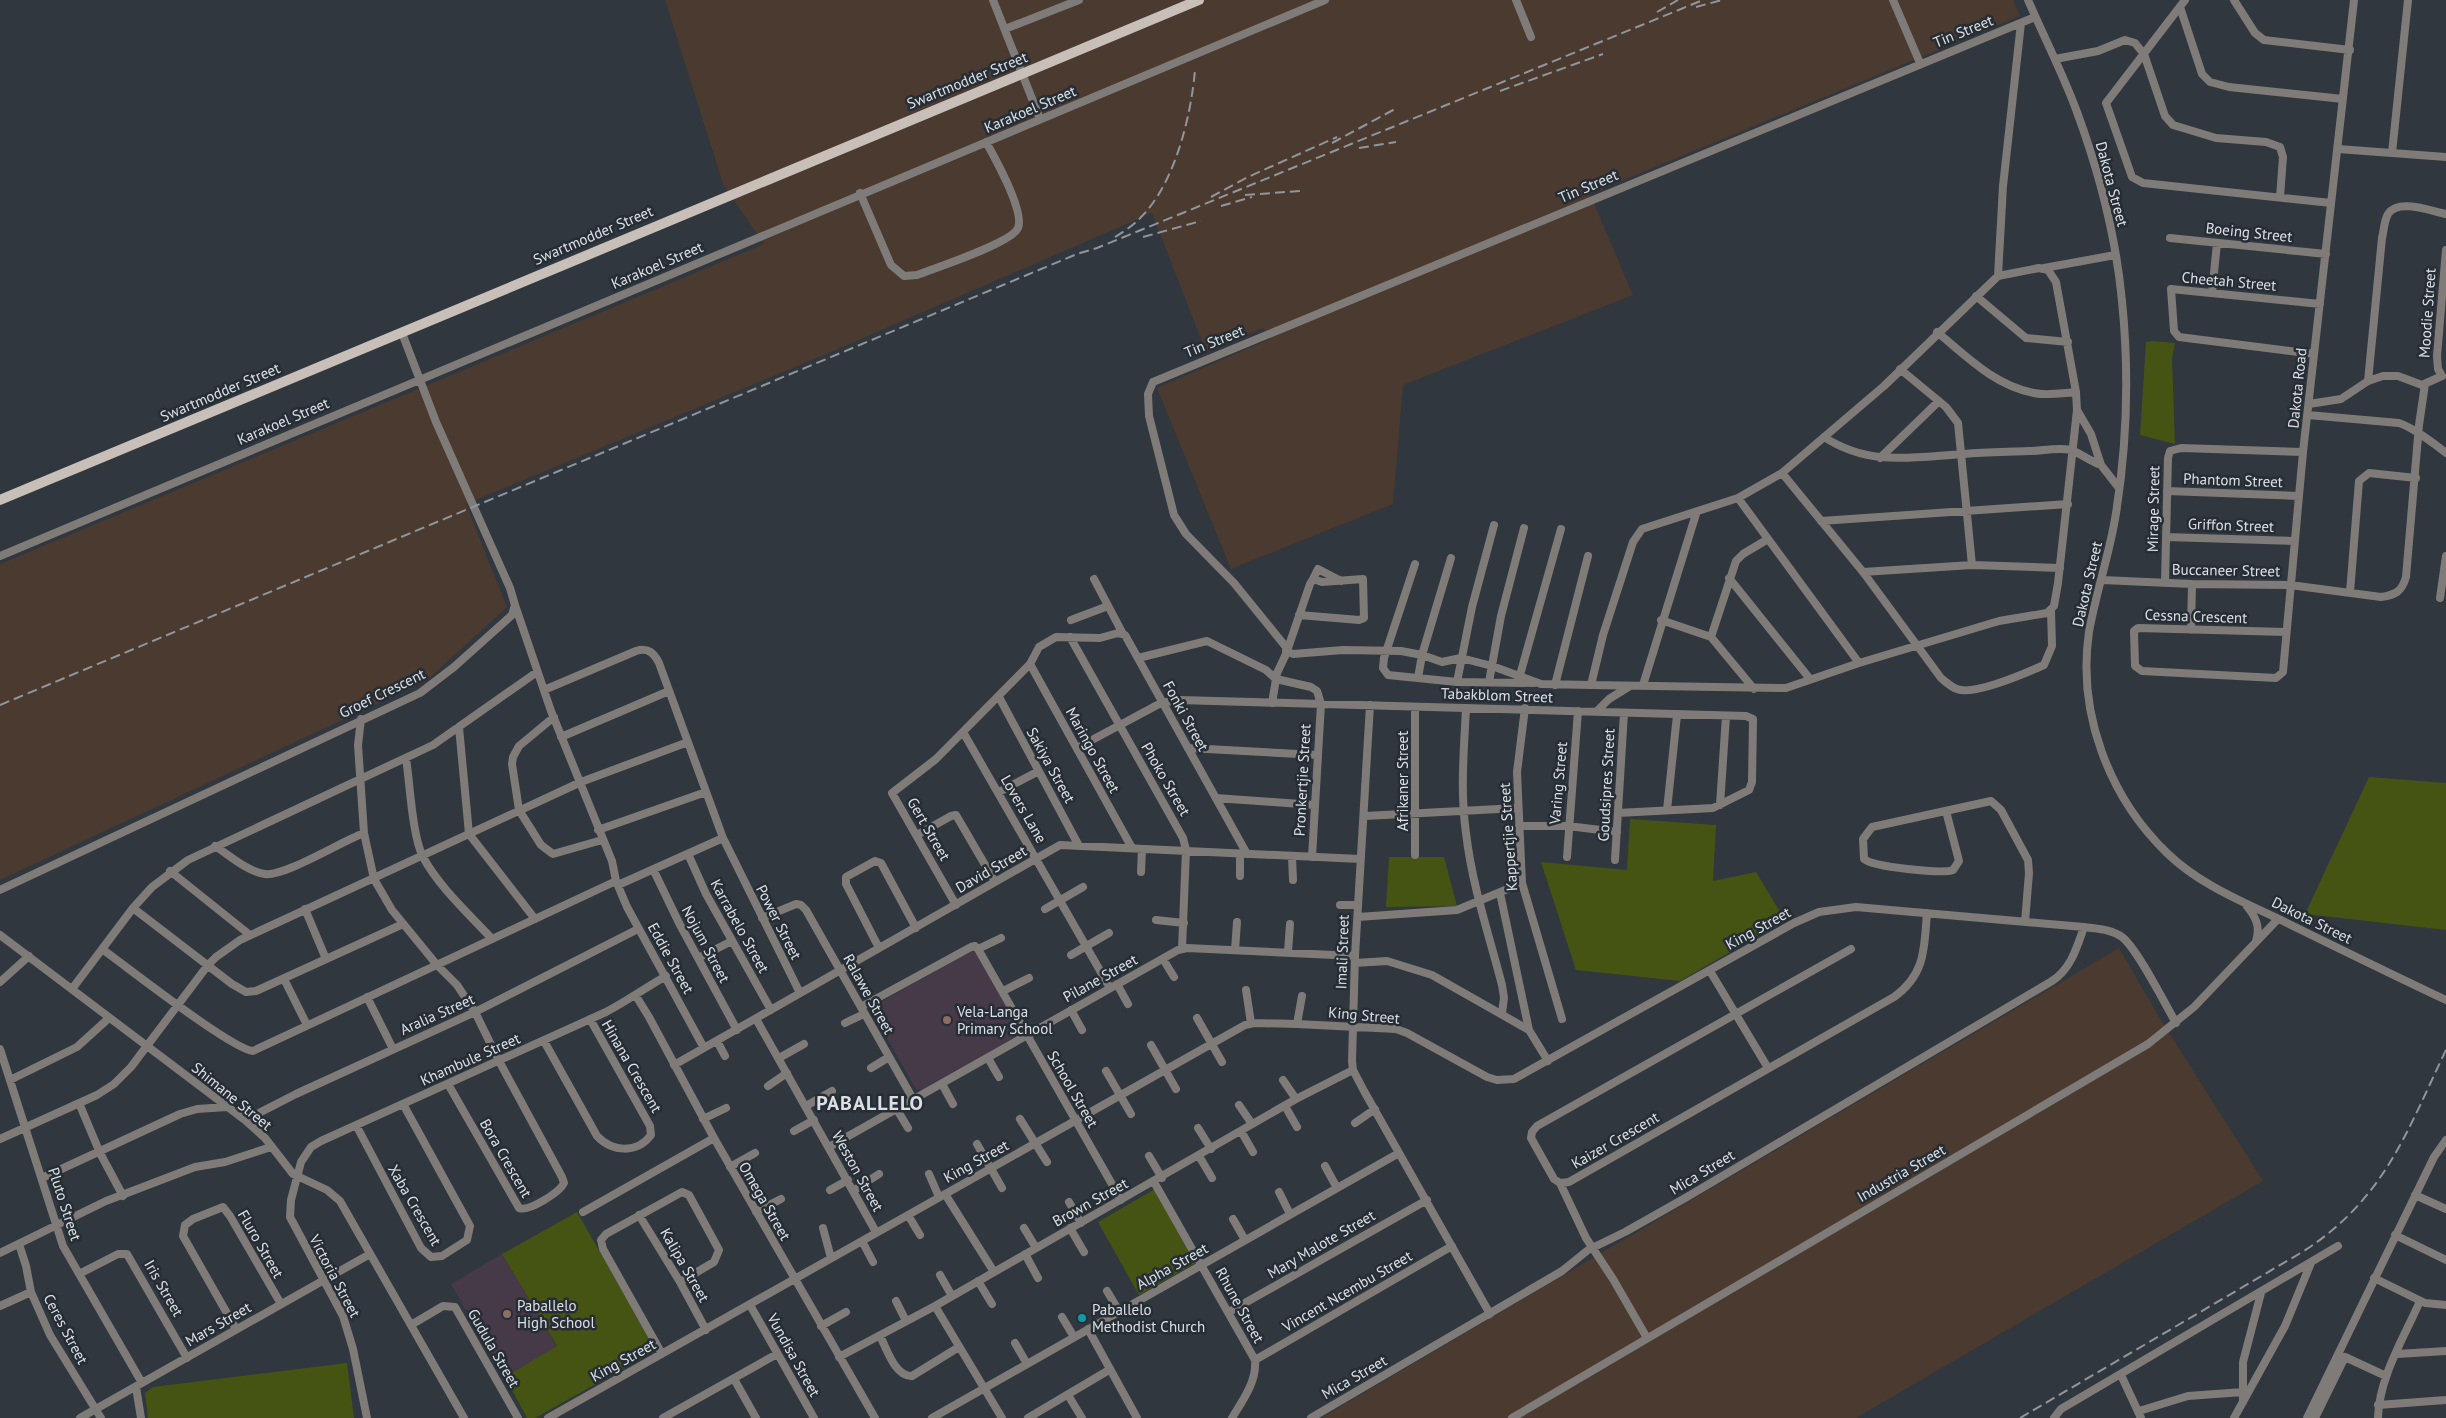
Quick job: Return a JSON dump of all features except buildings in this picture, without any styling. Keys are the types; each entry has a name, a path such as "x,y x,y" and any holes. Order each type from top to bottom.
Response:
{"main road":[{"name":"Swartmodder Street","path":"0,500 1199,0"}],"street":[{"path":"993,0 1040,119"},
{"path":"1005,29 1079,0"},
{"name":"Karakoel Street","path":"0,556 860,193 1325,0"},
{"path":"1516,0 1531,37"},
{"path":"1893,0 1920,63"},
{"name":"Dakota Street","path":"2028,0 2055,58 2076,111 2094,165 2115,255 2122,299 2125,358 2119,488 2102,580 2090,630 2088,665 2090,710 2109,770 2134,815 2168,854 2210,885 2445,1000"},
{"path":"2234,0 2255,33 2264,40 2298,46 2350,50"},
{"name":"Dakota Road","path":"2276,678 2284,669 2303,452 2350,50 2354,0"},
{"path":"2392,153 2408,0"},
{"path":"2182,3 2106,103 2135,180 2142,183 2331,203"},
{"path":"2182,3 2202,74 2210,82 2229,87 2343,99"},
{"name":"Tin Street","path":"1287,651 1284,644 1234,583 1186,534 1174,515 1149,416 1148,394 1152,382 2035,17"},
{"path":"1998,276 2003,186 2020,23"},
{"path":"2055,58 2098,51 2126,40 2135,43 2144,54 2165,116 2173,125 2216,138 2266,142 2280,147 2283,152 2280,197"},
{"path":"860,193 891,265 904,276 917,276 1000,243 1015,233 1019,220 1015,205 986,142"},
{"path":"2338,149 2446,157"},
{"path":"2368,381 2382,238 2387,217 2393,208 2402,206 2446,214"},
{"name":"Boeing Street","path":"2170,238 2326,254"},
{"path":"2212,293 2218,243"},
{"name":"Moodie Street","path":"2444,376 2437,365 2442,328 2446,250"},
{"path":"1591,685 1603,635 1636,536 1647,527 1696,514 1714,505 1738,498 1782,473 1824,438 1900,369 1998,276 2115,255"},
{"path":"1415,564 1383,668 1388,675 1457,682 1555,685 1632,684 1754,689 1786,688 1916,645 1999,621 2040,615 2051,610 2054,606 2060,568 2077,410 2068,342 2056,282 2052,273 2044,268"},
{"name":"Cheetah Street","path":"2314,354 2179,337 2174,331 2171,290 2320,304"},
{"path":"1976,296 2026,338 2068,342"},
{"path":"1937,332 1992,377 2005,384 2035,394 2076,392"},
{"path":"402,333 419,379 515,606"},
{"path":"1900,369 1939,401 1957,419 1963,454 1972,565"},
{"path":"2309,404 2342,399 2368,381 2383,376 2398,376 2425,384 2444,376"},
{"name":"Buccaneer Street","path":"2102,580 2192,584 2290,585 2381,597 2392,596 2404,587 2416,478 2418,434 2425,384"},
{"path":"1880,458 1939,401"},
{"path":"2077,410 2091,434 2101,465 2119,488"},
{"path":"2308,415 2399,423 2413,428 2418,434 2446,453"},
{"path":"1824,438 1847,450 1880,458 1921,458 1963,454 2072,450 2101,465"},
{"name":"Mirage Street","path":"2165,582 2168,454 2174,448 2303,452"},
{"path":"2350,592 2359,481 2369,472 2416,478"},
{"path":"1782,473 1863,572 1941,678 1958,690 1971,690 2008,679 2044,665 2052,646 2051,610"},
{"name":"Phantom Street","path":"2167,491 2299,496"},
{"path":"1738,498 1859,663"},
{"path":"1821,521 2068,504"},
{"path":"1643,685 1696,514"},
{"path":"1457,682 1472,607 1494,525"},
{"path":"1489,682 1501,616 1524,528"},
{"path":"1520,675 1562,529"},
{"name":"Griffon Street","path":"2166,537 2294,541"},
{"path":"1711,637 1730,578 1739,558 1768,539"},
{"path":"1555,685 1588,556"},
{"path":"2440,598 2446,556"},
{"path":"1418,678 1422,655 1451,558"},
{"path":"1863,572 1972,565 2060,568"},
{"path":"1730,578 1810,679"},
{"path":"1272,703 1280,665 1287,651 1300,615 1313,579 1322,582 1363,580 1364,618 1358,620 1300,615"},
{"name":"Fonki Street","path":"1094,580 1161,703 1216,798 1243,854"},
{"path":"2191,630 2192,584"},
{"name":"Eddie Street","path":"515,606 561,737 581,782 612,862 617,883 638,928 704,1048"},
{"name":"Groef Crescent","path":"0,890 420,693 439,680 495,631 512,615 515,606"},
{"path":"1070,620 1108,606"},
{"path":"1662,620 1711,637 1754,689"},
{"name":"Cessna Crescent","path":"2276,678 2138,669 2134,659 2136,629 2286,632"},
{"path":"963,732 999,698 1030,664 1036,650 1047,641 1056,637 1100,638 1123,634"},
{"name":"Phoko Street","path":"1072,638 1181,834 1186,850 1182,949"},
{"path":"1138,658 1207,641 1266,670 1276,678 1314,689 1318,694 1321,704"},
{"name":"Power Street","path":"544,690 642,649 651,652 656,657 723,838 800,994"},
{"path":"1287,651 1294,654 1343,650 1387,650 1422,655 1442,662 1461,658 1520,675 1541,684"},
{"name":"Maringo Street","path":"1030,664 1132,848"},
{"path":"72,989 133,908 170,872 214,846 433,745 537,672"},
{"path":"1597,711 1609,699 1632,684"},
{"path":"561,737 669,691"},
{"name":"Sakiya Street","path":"999,698 1037,772 1080,846"},
{"name":"Tabakblom Street","path":"1161,703 1180,700 1416,707 1525,708 1746,716 1754,719 1751,786 1743,793 1720,805"},
{"path":"1077,748 1161,703"},
{"name":"Pronkertjie Street","path":"1312,857 1321,704"},
{"name":"Imali Street","path":"1370,705 1365,816 1360,859 1355,960 1353,1070 1490,1314"},
{"name":"Afrikaner Street","path":"1415,855 1416,707"},
{"path":"1466,708 1464,812 1469,853 1502,985 1504,998 1502,1013"},
{"name":"Kappertjie Street","path":"1525,708 1517,772 1522,883 1562,1019"},
{"name":"Varing Street","path":"1567,857 1578,711"},
{"name":"Goudsipres Street","path":"1615,860 1624,713"},
{"path":"1667,810 1677,715"},
{"path":"1618,813 1707,809 1720,805 1726,716"},
{"path":"554,717 519,746 513,757 519,810 541,845 553,854 602,840"},
{"path":"361,720 358,734 364,833 374,879 403,924 457,986 475,1012 498,1061"},
{"path":"459,728 469,834 536,919"},
{"name":"Lovers Lane","path":"963,732 1087,946 1128,1004"},
{"name":"Gert Street","path":"956,905 892,793 936,759 963,732"},
{"path":"0,1139 79,1103 114,1084 147,1046 208,965 223,952 250,935 581,782 688,742"},
{"path":"1188,748 1317,755"},
{"path":"406,758 416,835 422,856 448,890 492,939"},
{"path":"999,792 1037,772"},
{"path":"598,830 706,792"},
{"path":"1216,798 1314,805"},
{"path":"1946,811 1959,861 1953,870 1940,871 1877,864 1864,859 1862,842 1868,830 1987,801 1993,802 2001,810 2028,860 2029,873 2025,922"},
{"path":"1365,816 1518,808"},
{"path":"917,835 956,815 995,882"},
{"path":"1519,826 1568,826 1617,832"},
{"path":"214,846 253,870 267,875 289,868 364,833"},
{"path":"102,948 221,1034 248,1050 262,1048 307,1025 492,939 723,838"},
{"name":"David Street","path":"674,1065 1060,846 1360,859"},
{"path":"1141,872 1142,849"},
{"name":"Karrabelo Street","path":"688,854 706,894 771,1010"},
{"path":"1240,876 1243,854"},
{"path":"1292,856 1293,880"},
{"path":"879,948 845,880 853,872 872,861 879,862 884,867 916,928"},
{"name":"Nojum Street","path":"653,870 736,1030"},
{"path":"170,872 250,935"},
{"path":"1358,917 1450,911 1481,902 1522,883"},
{"path":"1045,909 1083,887"},
{"path":"1500,893 1530,1030 1548,1061"},
{"path":"2243,902 2253,914 2258,928 2256,941 2250,949"},
{"name":"Ralawe Street","path":"762,918 792,905 799,904 808,913 913,1100"},
{"path":"1340,905 1358,905"},
{"name":"King Street","path":"548,1418 1251,1023 1402,1031 1483,1075 1497,1080 1514,1079 1794,923 1819,912 1856,907 2084,927 2108,931 2126,941 2176,1023"},
{"path":"133,908 232,984 246,992 256,991 284,979 403,924"},
{"path":"305,909 326,959"},
{"name":"Kaizer Crescent","path":"1851,950 1534,1129 1531,1133 1532,1140 1554,1179 1560,1183 1569,1182 1904,990 1916,974 1922,960 1926,913"},
{"name":"Industria Street","path":"1512,1418 2139,1049 2176,1023 2278,919"},
{"path":"1156,920 1184,923"},
{"path":"1235,950 1237,922"},
{"path":"1288,952 1290,924"},
{"name":"Mica Street","path":"1311,1418 1562,1271 1593,1247 1625,1232 1687,1197 2060,976 2068,965 2084,927"},
{"name":"Aralia Street","path":"245,1120 393,1048 475,1012 638,928"},
{"path":"1071,955 1109,933"},
{"name":"Shimane Street","path":"0,935 245,1120 297,1176 327,1190 340,1201 464,1418"},
{"path":"845,1023 971,946 975,946 978,949 1001,938"},
{"path":"698,958 732,941"},
{"name":"School Street","path":"978,949 1121,1200"},
{"name":"Pilane Street","path":"829,1147 1182,949 1288,952 1387,962 1412,968 1446,982 1530,1030"},
{"path":"0,982 29,956"},
{"path":"1163,959 1174,977"},
{"path":"1710,971 1737,1013 1768,1068"},
{"name":"Khambule Street","path":"297,1176 307,1151 316,1144 590,1019 636,996 666,976"},
{"path":"1003,991 1029,978"},
{"path":"284,979 307,1025"},
{"path":"1246,990 1251,1023"},
{"name":"Omega Street","path":"636,996 730,1167 875,1418"},
{"path":"1297,1024 1302,996"},
{"path":"367,997 393,1048"},
{"path":"1071,1010 1082,1030"},
{"path":"10,1080 77,1046 109,1018"},
{"path":"1197,1018 1222,1062"},
{"name":"Hinana Crescent","path":"544,1041 597,1136 606,1144 619,1149 626,1150 637,1146 651,1135 650,1126 590,1019"},
{"name":"Weston Street","path":"756,1019 876,1232"},
{"path":"716,1041 725,1056"},
{"path":"779,1058 804,1044"},
{"path":"1151,1045 1176,1089"},
{"name":"Pluto Street","path":"0,1049 63,1246 139,1385"},
{"path":"870,1068 889,1058"},
{"path":"988,1058 999,1077"},
{"name":"Bora Crescent","path":"448,1084 517,1206 522,1210 526,1210 561,1189 564,1181 498,1061"},
{"path":"1106,1070 1131,1114"},
{"name":"Brown Street","path":"839,1357 935,1306 1070,1228 1162,1178 1296,1099 1353,1070"},
{"path":"768,1086 787,1073"},
{"path":"1282,1080 1296,1099"},
{"path":"942,1084 953,1104"},
{"path":"806,1106 832,1091"},
{"path":"79,1103 100,1153 122,1196"},
{"name":"Xaba Crescent","path":"356,1125 420,1248 431,1257 442,1256 467,1240 470,1226 403,1104"},
{"path":"1239,1105 1252,1124"},
{"path":"1285,1106 1297,1126"},
{"path":"42,1178 100,1153 131,1136 180,1114 196,1109 227,1107"},
{"path":"703,1118 726,1108"},
{"path":"896,1108 908,1128"},
{"path":"1355,1123 1374,1110"},
{"path":"1020,1119 1047,1162"},
{"path":"794,1131 814,1120"},
{"path":"1198,1128 1211,1149"},
{"path":"1241,1131 1253,1152"},
{"path":"583,1212 714,1138"},
{"path":"2315,1418 2374,1278 2437,1150 2446,1140"},
{"path":"977,1144 1002,1188"},
{"path":"0,1253 122,1196 194,1167 225,1162 271,1147"},
{"path":"730,1167 755,1153"},
{"name":"Alpha Street","path":"932,1418 1399,1153"},
{"path":"1149,1156 1162,1178"},
{"path":"1199,1156 1212,1178"},
{"path":"284,1163 293,1165 301,1162"},
{"path":"1324,1166 1337,1188"},
{"path":"854,1191 879,1174"},
{"path":"929,1174 994,1272"},
{"name":"Victoria Street","path":"297,1176 291,1200 290,1217 343,1316 353,1349 367,1418"},
{"path":"830,1190 848,1180"},
{"name":"Rhune Street","path":"1154,1182 1255,1360 1254,1376 1249,1390 1232,1418"},
{"path":"1560,1183 1593,1247 1647,1338"},
{"path":"662,1354 601,1245 603,1236 678,1192 686,1193 704,1220 719,1250 714,1262 680,1282"},
{"path":"1279,1192 1290,1214"},
{"path":"2415,1195 2446,1209"},
{"path":"756,1212 781,1199"},
{"name":"Mary Malote Street","path":"1229,1312 1427,1200"},
{"path":"1069,1202 1081,1222"},
{"name":"Fluro Street","path":"236,1330 183,1236 185,1225 193,1219 223,1207 281,1304"},
{"name":"Kalipa Street","path":"639,1215 680,1282 706,1330"},
{"path":"908,1215 920,1235"},
{"path":"1233,1219 1245,1240"},
{"path":"823,1228 831,1258"},
{"path":"1024,1228 1036,1248"},
{"path":"1070,1228 1084,1252"},
{"path":"2395,1236 2446,1260"},
{"path":"862,1241 873,1262"},
{"path":"19,1244 31,1292"},
{"name":"Vincent Ncembu Street","path":"1255,1360 1452,1246"},
{"path":"2054,1418 2061,1409 2338,1246"},
{"name":"Iris Street","path":"79,1274 118,1254 127,1254 187,1358"},
{"name":"Mars Street","path":"80,1418 370,1254"},
{"path":"1025,1254 1038,1278"},
{"path":"2234,1418 2285,1326 2311,1263"},
{"path":"940,1275 952,1296"},
{"path":"2374,1278 2430,1305 2446,1305"},
{"path":"978,1281 992,1304"},
{"path":"1107,1291 1119,1311"},
{"name":"Ceres Street","path":"0,1306 31,1292 50,1335 101,1418"},
{"path":"2243,1402 2242,1362 2261,1293"},
{"path":"896,1301 906,1321"},
{"path":"2378,1418 2378,1405 2386,1376 2420,1301"},
{"name":"Vundisa Street","path":"750,1305 776,1354 814,1418"},
{"name":"Gudula Street","path":"411,1324 443,1306 454,1307 518,1418"},
{"path":"935,1306 1002,1418"},
{"path":"821,1326 846,1312"},
{"path":"1062,1317 1074,1337"},
{"path":"1088,1329 1137,1418"},
{"path":"880,1336 898,1371 906,1376 912,1376 960,1347"},
{"path":"1015,1343 1027,1364"},
{"path":"2397,1354 2446,1351"},
{"path":"663,1418 776,1354"},
{"path":"2341,1356 2386,1376"},
{"path":"2308,1418 2341,1356"},
{"path":"1031,1417 1109,1370"},
{"path":"2121,1375 2140,1415 2188,1396 2243,1392"},
{"path":"734,1378 756,1418"},
{"path":"139,1385 141,1418"},
{"path":"1068,1395 1082,1418"},
{"path":"2378,1405 2446,1400"}],"shaded area":[{"path":"665,0 2013,0 2020,16 1590,194 1633,295 1403,385 1393,504 1231,569 1157,388 1270,339 1263,328 1206,352 1152,213 824,355 466,504 507,607 426,681 0,880 0,564 764,244 723,184"},
{"path":"2119,948 2161,1020 2263,1181 1856,1418 1321,1418"},
{"name":"Vela-Langa Primary School","path":"972,950 979,952 1022,1028 1019,1035 921,1090 916,1089 872,1012 874,1006"},
{"name":"Paballelo High School","path":"502,1254 557,1347 505,1377 477,1329 479,1320 475,1312 465,1309 451,1284"}],"green space":[{"path":"2146,342 2175,343 2172,358 2175,444 2140,435"},
{"path":"2369,777 2446,783 2446,930 2305,914"},
{"path":"1630,819 1716,825 1713,881 1756,872 1785,920 1680,981 1576,970 1541,862 1627,870"},
{"path":"1389,857 1444,857 1457,906 1386,907"},
{"path":"1155,1189 1197,1262 1139,1295 1098,1222"},
{"path":"577,1212 654,1347 651,1353 535,1418 527,1418 505,1377 557,1346 502,1254"},
{"path":"347,1363 354,1418 148,1418 145,1393 153,1387"}],"railway":[{"path":"1657,12 1678,0"},
{"path":"0,705 1077,254 1097,248 1703,0"},
{"path":"1696,7 1722,0"},
{"path":"1500,91 1603,54"},
{"path":"1115,237 1135,223 1150,207 1171,171 1185,130 1195,70"},
{"path":"1332,143 1395,109"},
{"path":"1211,197 1248,177 1337,137"},
{"path":"1359,148 1396,142"},
{"path":"1245,195 1300,191"},
{"path":"1221,206 1252,197"},
{"path":"1143,237 1201,221"},
{"path":"2020,1418 2304,1251 2332,1231 2355,1209 2374,1186 2390,1162 2405,1136 2446,1050"}],"place":[{"name":"Vela-Langa Primary School","path":"947,1020"},
{"name":"Paballelo High School","path":"507,1314"},
{"name":"Paballelo Methodist Church","path":"1082,1318"}],"district":[{"name":"PABALLELO","path":"870,1103"}]}
